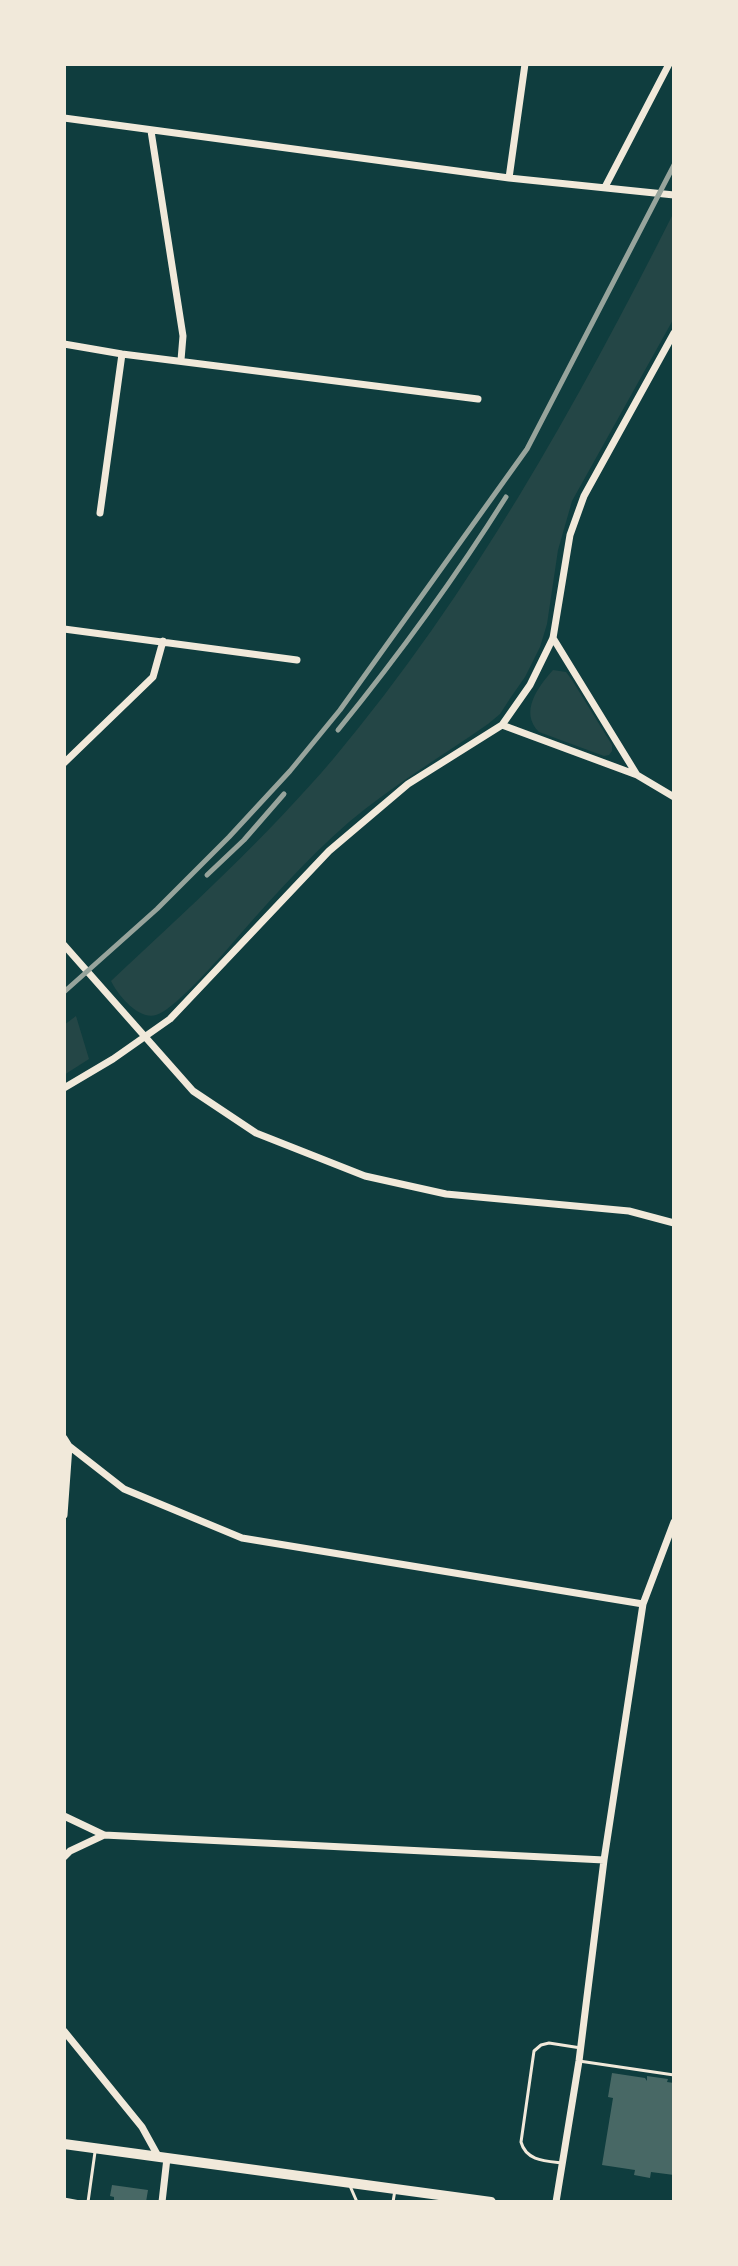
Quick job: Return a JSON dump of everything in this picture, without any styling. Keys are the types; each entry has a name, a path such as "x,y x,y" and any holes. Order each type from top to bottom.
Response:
{"main road":[{"path":"64,2144 396,2189 424,2198 491,2202"}],"street":[{"path":"509,178 525,64"},
{"path":"605,187 669,64"},
{"path":"64,118 509,178 674,195"},
{"path":"151,131 183,336 181,360"},
{"path":"64,1088 170,1019 329,851 408,784 502,725 530,685 553,638 570,535 584,496 674,333"},
{"path":"64,344 478,399"},
{"path":"100,513 122,354"},
{"path":"64,629 297,660"},
{"path":"553,638 637,775"},
{"path":"64,763 153,677 163,641"},
{"path":"502,725 637,775 674,797"},
{"path":"64,945 193,1091 256,1133 365,1176 446,1194 629,1211 674,1223"},
{"path":"64,1438 69,1446 124,1489 242,1538 643,1604"},
{"path":"64,1515 69,1446"},
{"path":"556,2202 581,2048 604,1860 643,1604 674,1522"},
{"path":"64,1816 104,1835 604,1860"},
{"path":"64,1857 104,1835"},
{"path":"64,2031 163,2157 162,2202"}],"lane":[{"path":"563,2163 537,2159 527,2153 521,2142 534,2051 549,2043 581,2048"},
{"path":"579,2061 674,2075"},
{"path":"88,2202 96,2148"},
{"path":"348,2183 357,2202"},
{"path":"393,2202 396,2189"},
{"path":"64,2199 80,2202"}],"shaded area":[{"path":"673,214 674,318 572,501 558,550 547,624 525,677 500,714 488,724 382,796 332,837 172,1006 149,1016 136,1010 118,993 111,981 281,816 334,758 432,630 519,496 559,427"},
{"path":"553,670 566,672 572,680 612,745 609,755 604,756 539,732 533,724 533,700"},
{"path":"76,1016 89,1059 64,1075 64,1025"}],"building":[{"path":"612,2073 645,2078 647,2081 647,2076 668,2079 667,2082 674,2083 674,2175 651,2172 650,2178 634,2175 635,2170 602,2165 613,2098 608,2097"},
{"path":"112,2185 148,2190 146,2202 114,2202 114,2197 110,2196"}],"railway":[{"path":"64,992 157,909 229,837 290,771 340,710 527,449 674,165"},
{"path":"338,730 426,616 506,497"},
{"path":"207,875 244,840 284,794"}]}
